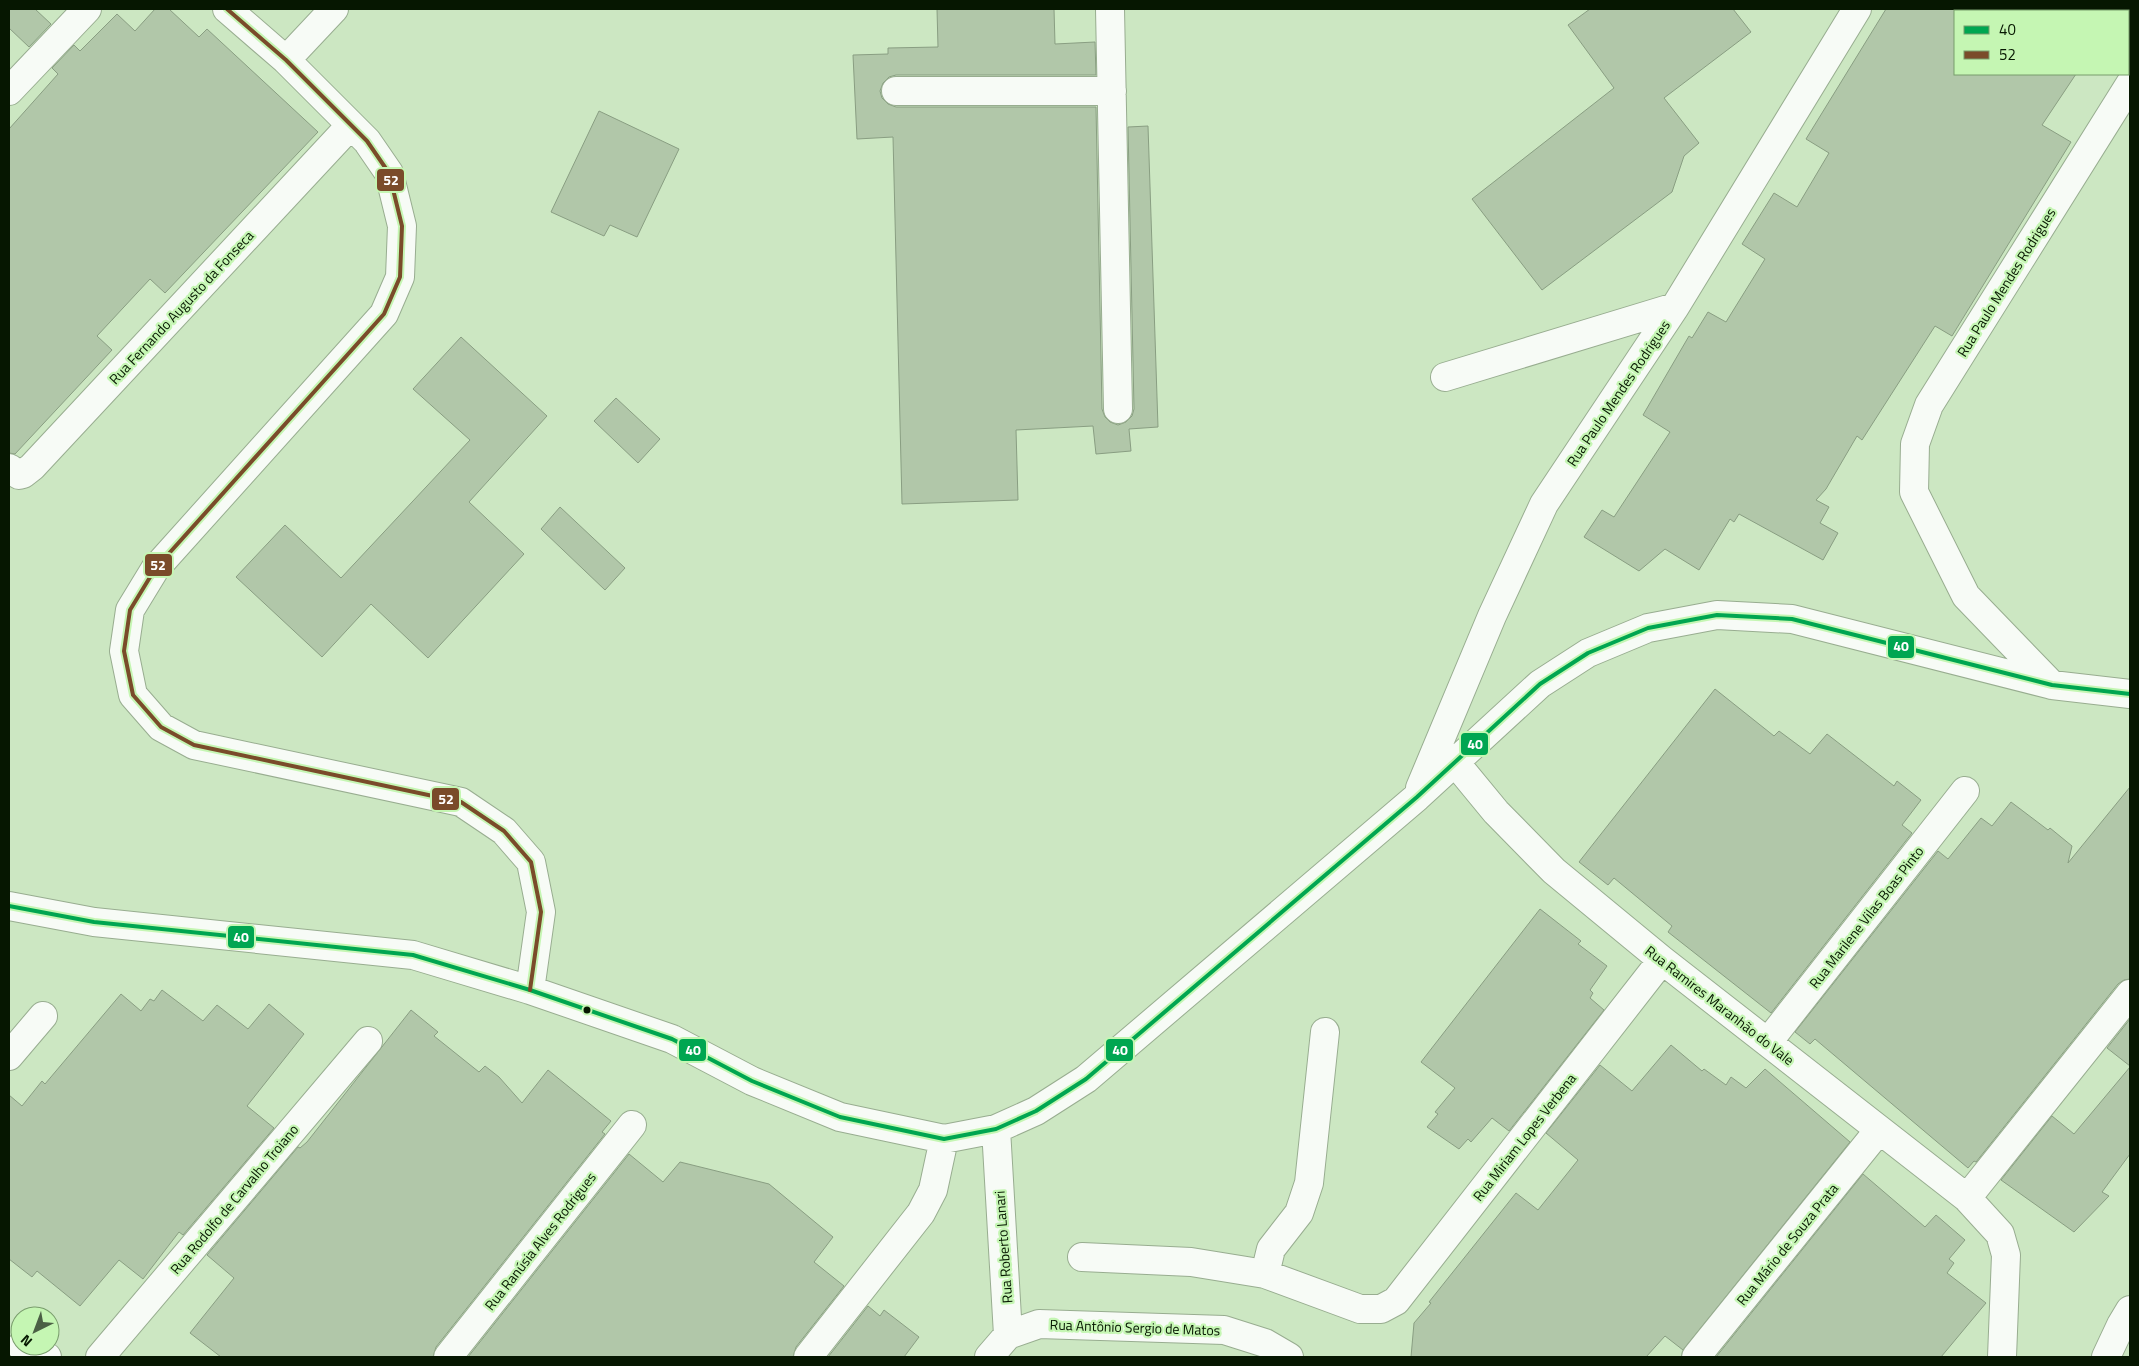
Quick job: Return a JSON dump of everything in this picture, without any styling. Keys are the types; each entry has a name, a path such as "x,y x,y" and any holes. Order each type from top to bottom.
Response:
{"street":[{"path":"9,91 87,9"},
{"path":"227,9 286,60 350,126 368,141 389,173 402,226 400,277 384,314 155,569 130,610 124,651 133,695 161,726 194,745 461,802 504,830 531,862 541,912 530,990"},
{"path":"286,60 334,9"},
{"path":"1110,9 1118,409"},
{"name":"Rua Paulo Mendes Rodrigues","path":"1416,797 1492,616 1544,504 1675,307 1856,9"},
{"name":"Rua Paulo Mendes Rodrigues","path":"2052,685 1966,596 1914,492 1915,444 1929,405 2130,84"},
{"path":"896,91 1112,91"},
{"name":"Rua Fernando Augusto da Fonseca","path":"9,468 19,475 32,467 350,126"},
{"path":"1445,377 1675,307"},
{"path":"9,906 94,922 413,955 530,990 672,1039 752,1080 840,1117 944,1139 996,1129 1036,1110 1086,1079 1416,797 1540,684 1588,652 1648,628 1717,615 1792,620 2052,685 2130,694"},
{"name":"Rua Ramires Maranhão do Vale","path":"1454,761 1496,812 1554,871 1662,960 1967,1198 2000,1234 2006,1254 2002,1357"},
{"name":"Rua Marilene Vilas Boas Pinto","path":"1768,1042 1965,791"},
{"name":"Rua Miriam Lopes Verbena","path":"1265,1274 1360,1309 1381,1309 1396,1301 1662,960"},
{"path":"1967,1198 2130,994"},
{"path":"9,1056 43,1016"},
{"path":"1082,1257 1191,1262 1265,1274 1271,1249 1299,1214 1309,1182 1325,1032"},
{"name":"Rua Rodolfo de Carvalho Troiano","path":"100,1357 368,1040"},
{"name":"Rua Ranúsia Alves Rodrigues","path":"448,1357 632,1125"},
{"name":"Rua Roberto Lanari","path":"996,1129 1008,1335"},
{"name":"Rua Mário de Souza Prata","path":"1696,1357 1879,1130"},
{"path":"808,1357 921,1213 933,1190 944,1139"},
{"path":"2106,1357 2130,1310"},
{"name":"Rua Antônio Sergio de Matos","path":"1008,1335 1039,1324 1224,1330 1265,1343 1289,1357"},
{"path":"988,1357 1008,1335"}],"building":[{"path":"9,9 35,9 51,24 29,47 9,28"},
{"path":"155,9 169,9 199,37 207,29 318,132 165,293 150,279 97,336 112,350 15,454 9,453 9,129 58,74 52,68 74,45 80,51 117,14 135,31"},
{"path":"937,9 1054,9 1055,44 1095,42 1096,75 896,75 889,77 883,83 880,91 882,98 888,104 896,107 1096,107 1102,409 1105,417 1110,422 1118,425 1126,422 1132,416 1134,409 1128,127 1148,126 1158,427 1129,429 1131,451 1096,454 1093,426 1016,430 1018,500 902,504 893,137 857,139 853,55 888,54 888,48 938,47"},
{"path":"1590,9 1733,9 1751,32 1664,98 1699,143 1684,156 1672,192 1542,290 1472,199 1614,88 1568,25"},
{"path":"1886,9 1955,9 1954,75 2075,75 2042,125 2071,142 1952,336 1935,326 1862,440 1857,436 1826,489 1816,500 1829,507 1820,523 1838,533 1823,560 1739,514 1734,522 1730,519 1699,570 1665,549 1639,571 1584,537 1602,510 1614,517 1670,432 1643,415 1689,336 1692,338 1708,312 1726,322 1765,259 1742,244 1774,193 1797,207 1829,153 1806,139"},
{"path":"599,111 679,149 637,237 610,225 604,236 551,212"},
{"path":"461,337 547,416 469,502 524,554 428,658 371,604 322,657 236,577 285,525 341,578 470,440 413,389"},
{"path":"616,398 660,439 638,463 594,421"},
{"path":"560,507 625,568 605,590 541,529"},
{"path":"1715,689 1774,736 1779,731 1810,754 1827,734 1894,786 1897,781 1921,800 1902,825 1912,833 1771,1013 1668,932 1672,926 1614,878 1608,885 1579,862"},
{"path":"2130,787 2130,979 2118,984 1976,1162 1974,1161 1968,1168 1815,1039 1810,1044 1795,1032 1938,851 1948,859 1981,818 1992,826 2011,802 2048,830 2050,828 2072,846 2068,863"},
{"path":"1540,909 1581,941 1578,944 1607,966 1590,990 1593,993 1590,998 1604,1010 1509,1131 1492,1118 1471,1142 1468,1139 1459,1149 1427,1127 1438,1114 1435,1112 1455,1088 1421,1062"},
{"path":"162,990 203,1021 217,1005 248,1029 269,1004 304,1034 247,1106 274,1128 183,1235 179,1232 143,1279 119,1260 80,1306 37,1271 32,1277 9,1259 9,1095 22,1106 42,1081 45,1084 121,994 141,1011 150,999 154,1001"},
{"path":"411,1010 438,1032 434,1036 479,1072 485,1066 499,1077 522,1103 548,1070 611,1121 602,1132 605,1134 436,1347 433,1357 221,1357 190,1333 234,1278 207,1255 298,1147 300,1148 307,1142"},
{"path":"2130,1019 2130,1066 2107,1048"},
{"path":"1671,1045 1702,1071 1704,1069 1726,1085 1731,1077 1746,1088 1765,1069 1850,1142 1683,1350 1665,1336 1646,1357 1411,1357 1414,1323 1516,1193 1538,1210 1578,1160 1546,1133 1600,1065 1632,1091"},
{"path":"2130,1067 2130,1154 2102,1192 2109,1196 2074,1232 2001,1180 2052,1116 2074,1134"},
{"path":"629,1154 663,1182 680,1162 769,1184 833,1237 814,1262 844,1286 796,1347 793,1357 468,1357"},
{"path":"1863,1174 1925,1227 1936,1215 1965,1240 1949,1259 1954,1263 1947,1273 1986,1303 1941,1357 1716,1357"},
{"path":"868,1306 880,1316 884,1310 919,1337 904,1357 828,1357"}],"transit line":[{"name":"52","path":"227,9 286,60 367,141 389,173 402,226 400,277 384,314 155,569 130,610 124,651 133,695 161,727 194,745 461,802 504,831 531,862 541,912 530,990"},
{"name":"40","path":"9,906 94,922 413,955 530,990 672,1039 752,1081 840,1117 944,1139 996,1129 1036,1111 1086,1079 1417,797 1540,684 1588,653 1648,628 1717,615 1792,619 2052,685 2130,694"}]}
